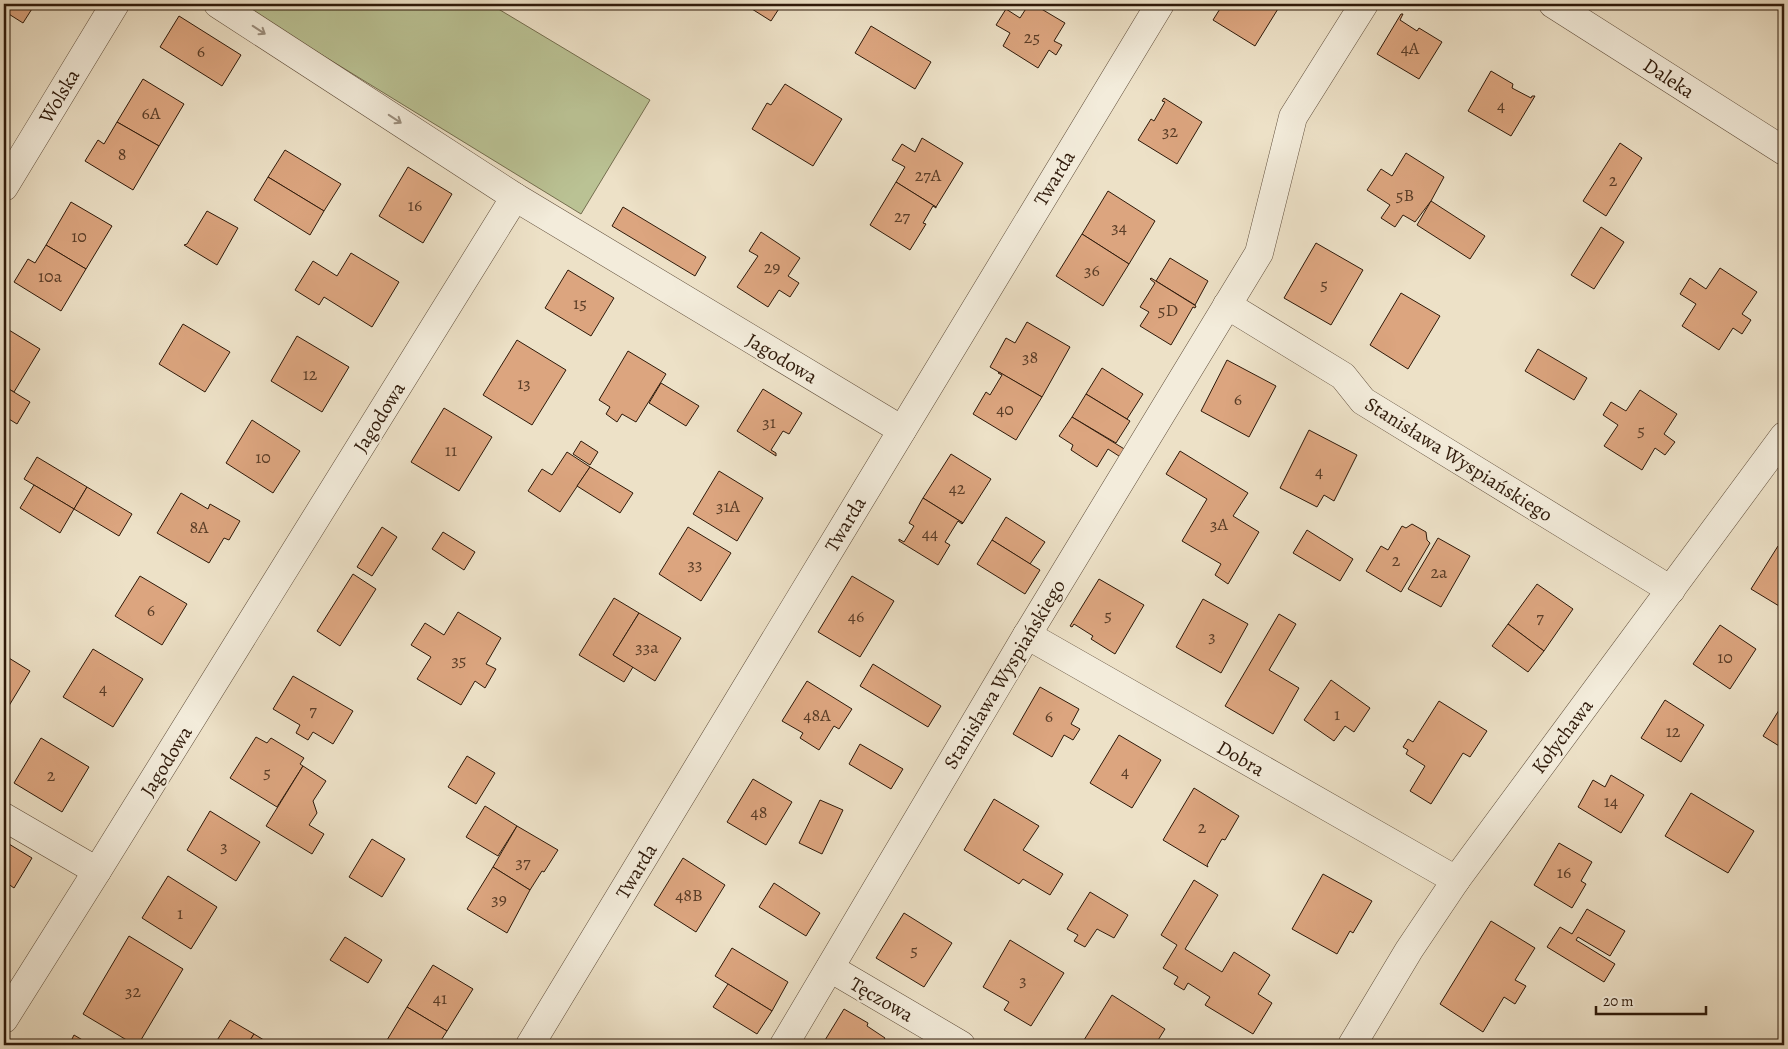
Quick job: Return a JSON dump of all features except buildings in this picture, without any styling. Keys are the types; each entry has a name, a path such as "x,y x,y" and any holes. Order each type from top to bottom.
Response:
{"street":[{"name":"Wolska","path":"4,187 115,4"},
{"path":"218,4 515,197"},
{"name":"Twarda","path":"530,1045 1160,4"},
{"name":"Stanisława Wyspiańskiego","path":"784,1045 1027,635 1259,253 1294,117 1364,4"},
{"name":"Daleka","path":"1553,4 1784,151"},
{"name":"Jagodowa","path":"4,1019 515,197 902,430"},
{"name":"Stanisława Wyspiańskiego","path":"1227,306 1343,376 1363,401 1671,590"},
{"name":"Kołychawa","path":"1352,1045 1409,950 1456,880 1784,436"},
{"name":"Dobra","path":"1027,635 1456,880"},
{"path":"4,817 97,871"},
{"name":"Tęczowa","path":"830,968 961,1045"}],"green space":[{"path":"239,4 490,4 650,100 581,214"}]}
